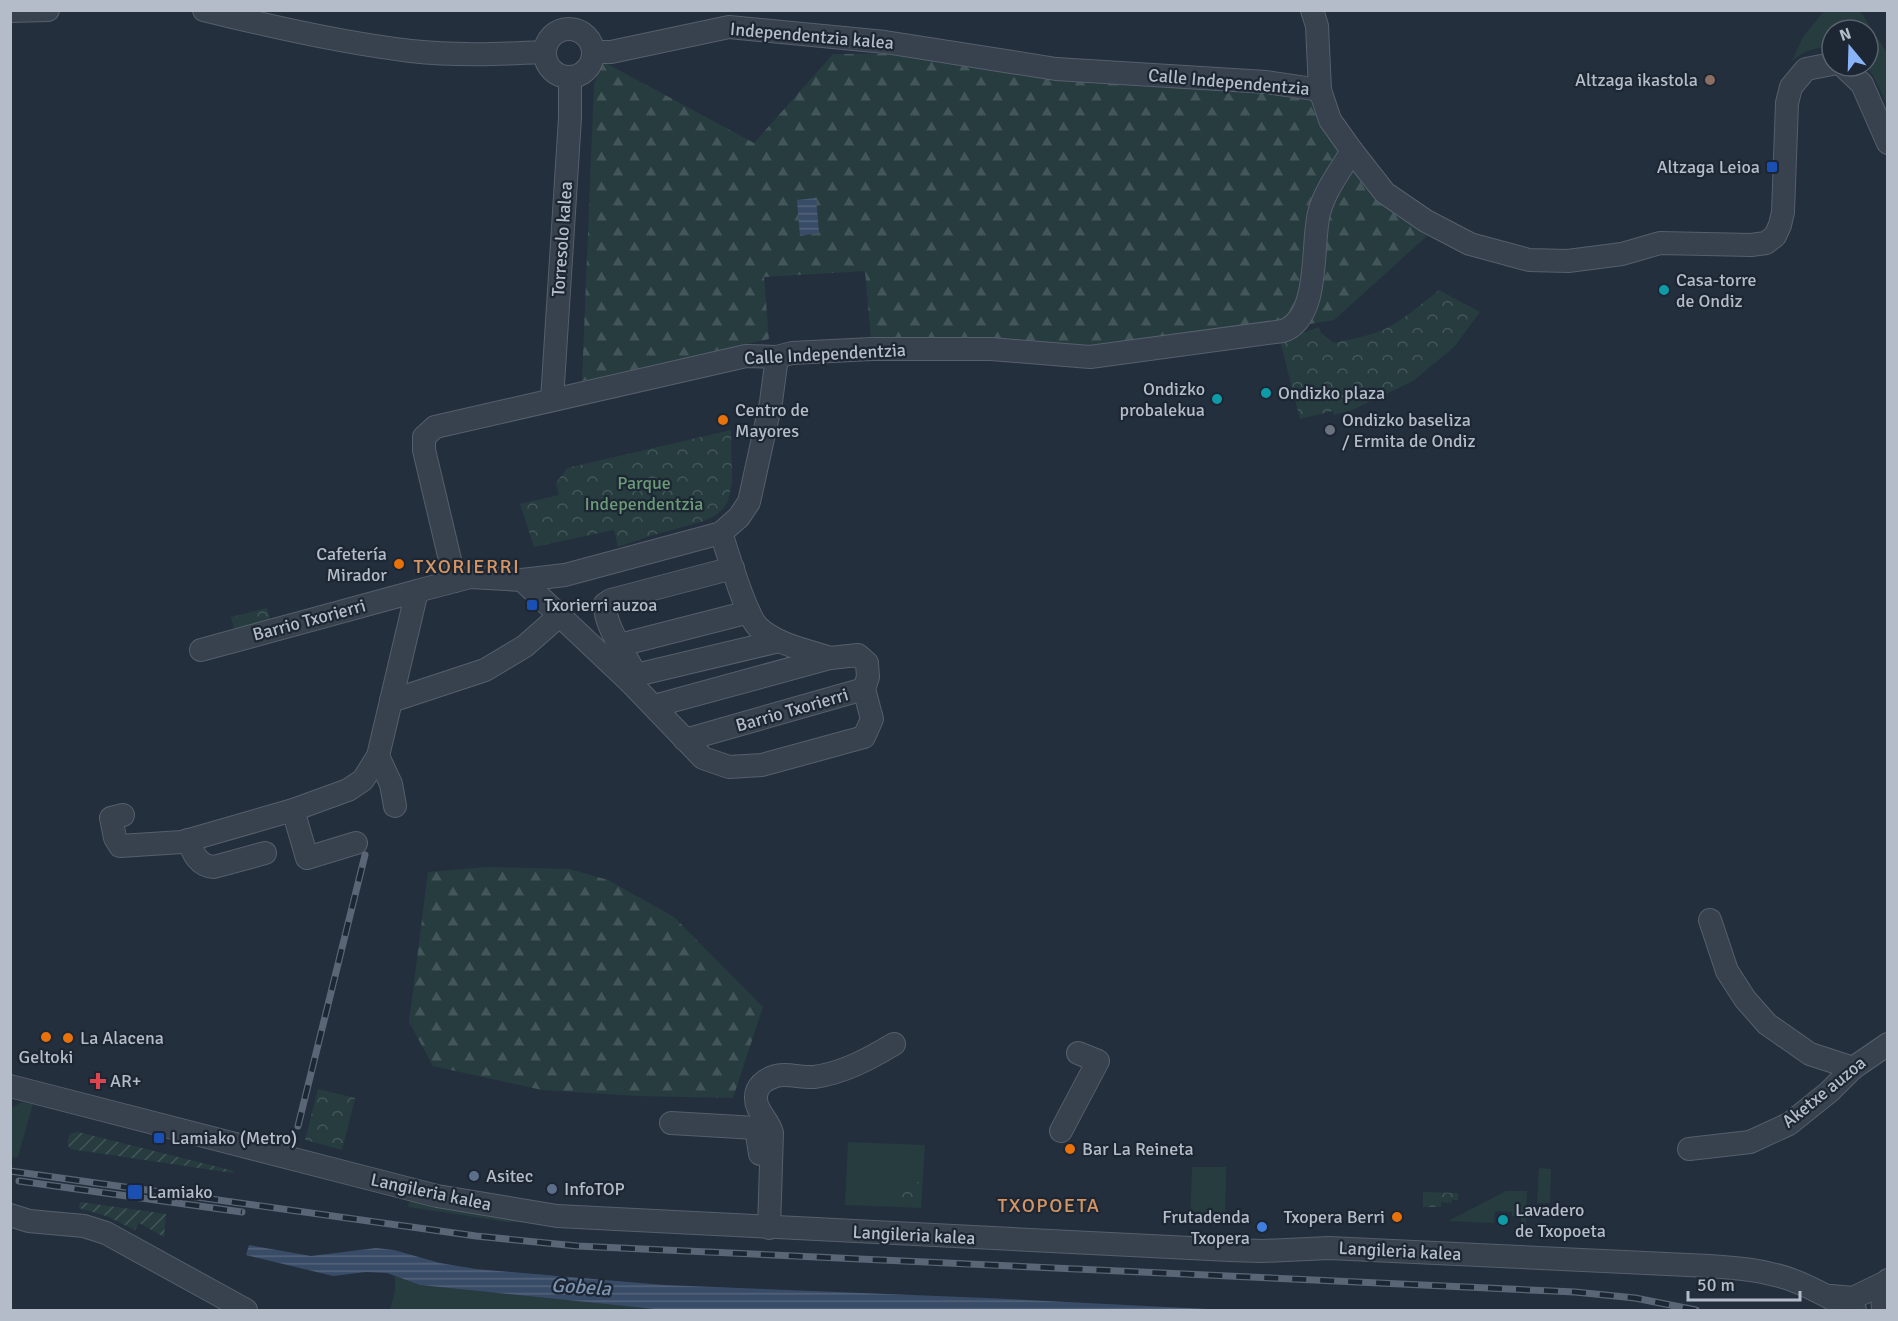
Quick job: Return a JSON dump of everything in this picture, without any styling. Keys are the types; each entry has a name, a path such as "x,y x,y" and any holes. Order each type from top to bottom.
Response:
{"street":[{"path":"10,11 48,10"},
{"path":"204,10 344,41 412,51 480,55 545,52"},
{"path":"1312,10 1317,26 1320,90 1330,120 1385,193 1426,221 1470,244 1529,260 1568,261 1622,254 1660,243 1751,245 1766,243 1775,236 1783,212 1787,104 1791,87 1806,69 1820,66"},
{"path":"562,20 588,38 594,52 593,60 585,72 570,78 563,77 550,69 546,61 545,52 562,20"},
{"name":"Independentzia kalea","path":"594,52 611,52 729,27 885,42 1030,64"},
{"name":"Calle Independentzia","path":"1030,64 1056,69 1266,82 1320,90"},
{"name":"Torresolo kalea","path":"552,400 570,118 570,78"},
{"path":"1856,78 1862,84 1887,143"},
{"name":"Calle Independentzia","path":"454,581 424,450 424,437 435,427 746,356 777,357 792,353 860,350 991,349 1090,357 1283,331 1298,321 1310,297 1319,213 1328,189 1352,151"},
{"name":"Barrio Txorierri","path":"201,650 470,577 522,580 566,575 721,533 739,517 749,502 771,402 777,357"},
{"name":"Barrio Txorierri","path":"721,533 749,612 758,626 779,641 830,658"},
{"name":"Barrio Txorierri","path":"632,678 605,611 605,604 612,600 733,568"},
{"name":"Barrio Txorierri","path":"522,580 559,616 632,678 654,706 703,758 729,767 762,765 864,737 872,719 864,689 868,677 867,663 858,656 830,658 654,706"},
{"path":"123,815 111,818 115,838 120,846 188,840 293,810 348,790 363,780 378,756 417,591"},
{"path":"620,645 749,612"},
{"path":"391,701 485,670 525,645 559,616"},
{"path":"632,678 779,641"},
{"name":"Barrio Txorierri","path":"685,740 864,689"},
{"path":"378,756 392,784 395,806"},
{"path":"293,810 307,858 358,852"},
{"path":"188,840 196,857 208,866 214,867 265,853"},
{"path":"1710,920 1728,970 1745,999 1767,1023 1810,1054 1852,1068"},
{"path":"764,1227 772,1133 771,1125 758,1106 756,1096 758,1088 764,1081 777,1076 812,1077 838,1071 855,1065 894,1044"},
{"name":"Aketxe auzoa","path":"1689,1149 1750,1142 1789,1124 1829,1092 1852,1068 1887,1044"},
{"path":"1061,1131 1098,1061 1078,1053"},
{"name":"Langileria kalea","path":"10,1086 437,1196 557,1216 1230,1250 1329,1248 1709,1266 1754,1270 1790,1280 1828,1296 1855,1311"},
{"path":"671,1123 756,1128 764,1227"},
{"path":"10,1215 29,1221 84,1226 106,1233 246,1311"},
{"path":"1883,1311 1882,1294 1887,1281"},
{"name":"Langileria kalea","path":"1828,1296 1853,1298 1887,1281"}],"green space":[{"path":"1824,11 1859,11 1865,18 1820,18 1820,48 1801,54 1792,61 1803,37"},
{"path":"1880,42 1887,53 1887,105 1874,78 1880,78"},
{"path":"964,53 1052,61 1303,76 1315,113 1345,163 1400,218 1427,236 1334,320 1171,347 872,349 865,271 764,277 769,339 582,381 594,85 602,61 754,143 833,54"},
{"path":"1439,290 1480,312 1454,347 1413,381 1352,410 1334,415 1333,411 1300,419 1280,341 1319,327 1321,333 1334,343 1373,334 1399,321"},
{"name":"Parque Independentzia","path":"731,430 732,482 728,501 715,516 618,547 614,530 534,547 520,504 559,495 556,483 567,468"},
{"path":"267,608 272,624 235,634 231,617"},
{"path":"486,867 569,869 608,880 674,917 763,1007 733,1098 639,1096 542,1090 433,1066 409,1022 428,872"},
{"path":"318,1089 355,1098 342,1150 305,1140"},
{"path":"22,1102 33,1104 18,1157 11,1158 11,1108"},
{"path":"78,1132 234,1171 233,1173 70,1149 68,1138 70,1134"},
{"path":"848,1142 925,1145 921,1208 845,1205"},
{"path":"1192,1167 1226,1167 1225,1225 1190,1224"},
{"path":"1539,1168 1551,1169 1550,1203 1537,1203"},
{"path":"907,1182 919,1182 918,1203 887,1202 888,1190"},
{"path":"1506,1191 1527,1191 1526,1225 1521,1224 1521,1217 1512,1216 1512,1212 1495,1211 1494,1223 1448,1221"},
{"path":"1423,1192 1458,1193 1458,1200 1452,1200 1451,1203 1441,1202 1441,1207 1423,1207"},
{"path":"410,1197 560,1224 506,1222 408,1207"},
{"path":"80,1202 166,1214 164,1237 139,1223 135,1230 106,1216 79,1208"},
{"path":"395,1276 421,1285 664,1310 390,1310 395,1290"}],"water":[{"path":"816,198 819,233 800,236 797,200"},
{"name":"Gobela","path":"249,1245 311,1256 376,1248 476,1269 664,1285 1227,1310 664,1310 420,1285 387,1273 366,1272 333,1276 246,1255"}],"railway":[{"path":"298,1126 365,855"},
{"path":"10,1171 476,1236 577,1246 1575,1292 1635,1298 1696,1310"},
{"path":"19,1181 242,1212"}],"place":[{"name":"Altzaga ikastola","path":"1710,80"},
{"name":"Altzaga Leioa","path":"1772,167"},
{"name":"Casa-torre de Ondiz","path":"1664,290"},
{"name":"Ondizko plaza","path":"1266,393"},
{"name":"Ondizko probalekua","path":"1217,399"},
{"name":"Centro de Mayores","path":"723,420"},
{"name":"Ondizko baseliza / Ermita de Ondiz","path":"1330,430"},
{"name":"Cafetería Mirador","path":"399,564"},
{"name":"Txorierri auzoa","path":"532,605"},
{"name":"Geltoki","path":"46,1037"},
{"name":"La Alacena","path":"68,1038"},
{"name":"AR+","path":"98,1081"},
{"name":"Lamiako (Metro)","path":"159,1138"},
{"name":"Bar La Reineta","path":"1070,1149"},
{"name":"Asitec","path":"474,1176"},
{"name":"InfoTOP","path":"552,1189"},
{"name":"Lamiako","path":"135,1192"},
{"name":"Txopera Berri","path":"1397,1217"},
{"name":"Lavadero de Txopoeta","path":"1503,1220"},
{"name":"Frutadenda Txopera","path":"1262,1227"}],"district":[{"name":"TXORIERRI","path":"467,566"},
{"name":"TXOPOETA","path":"1049,1205"}]}
